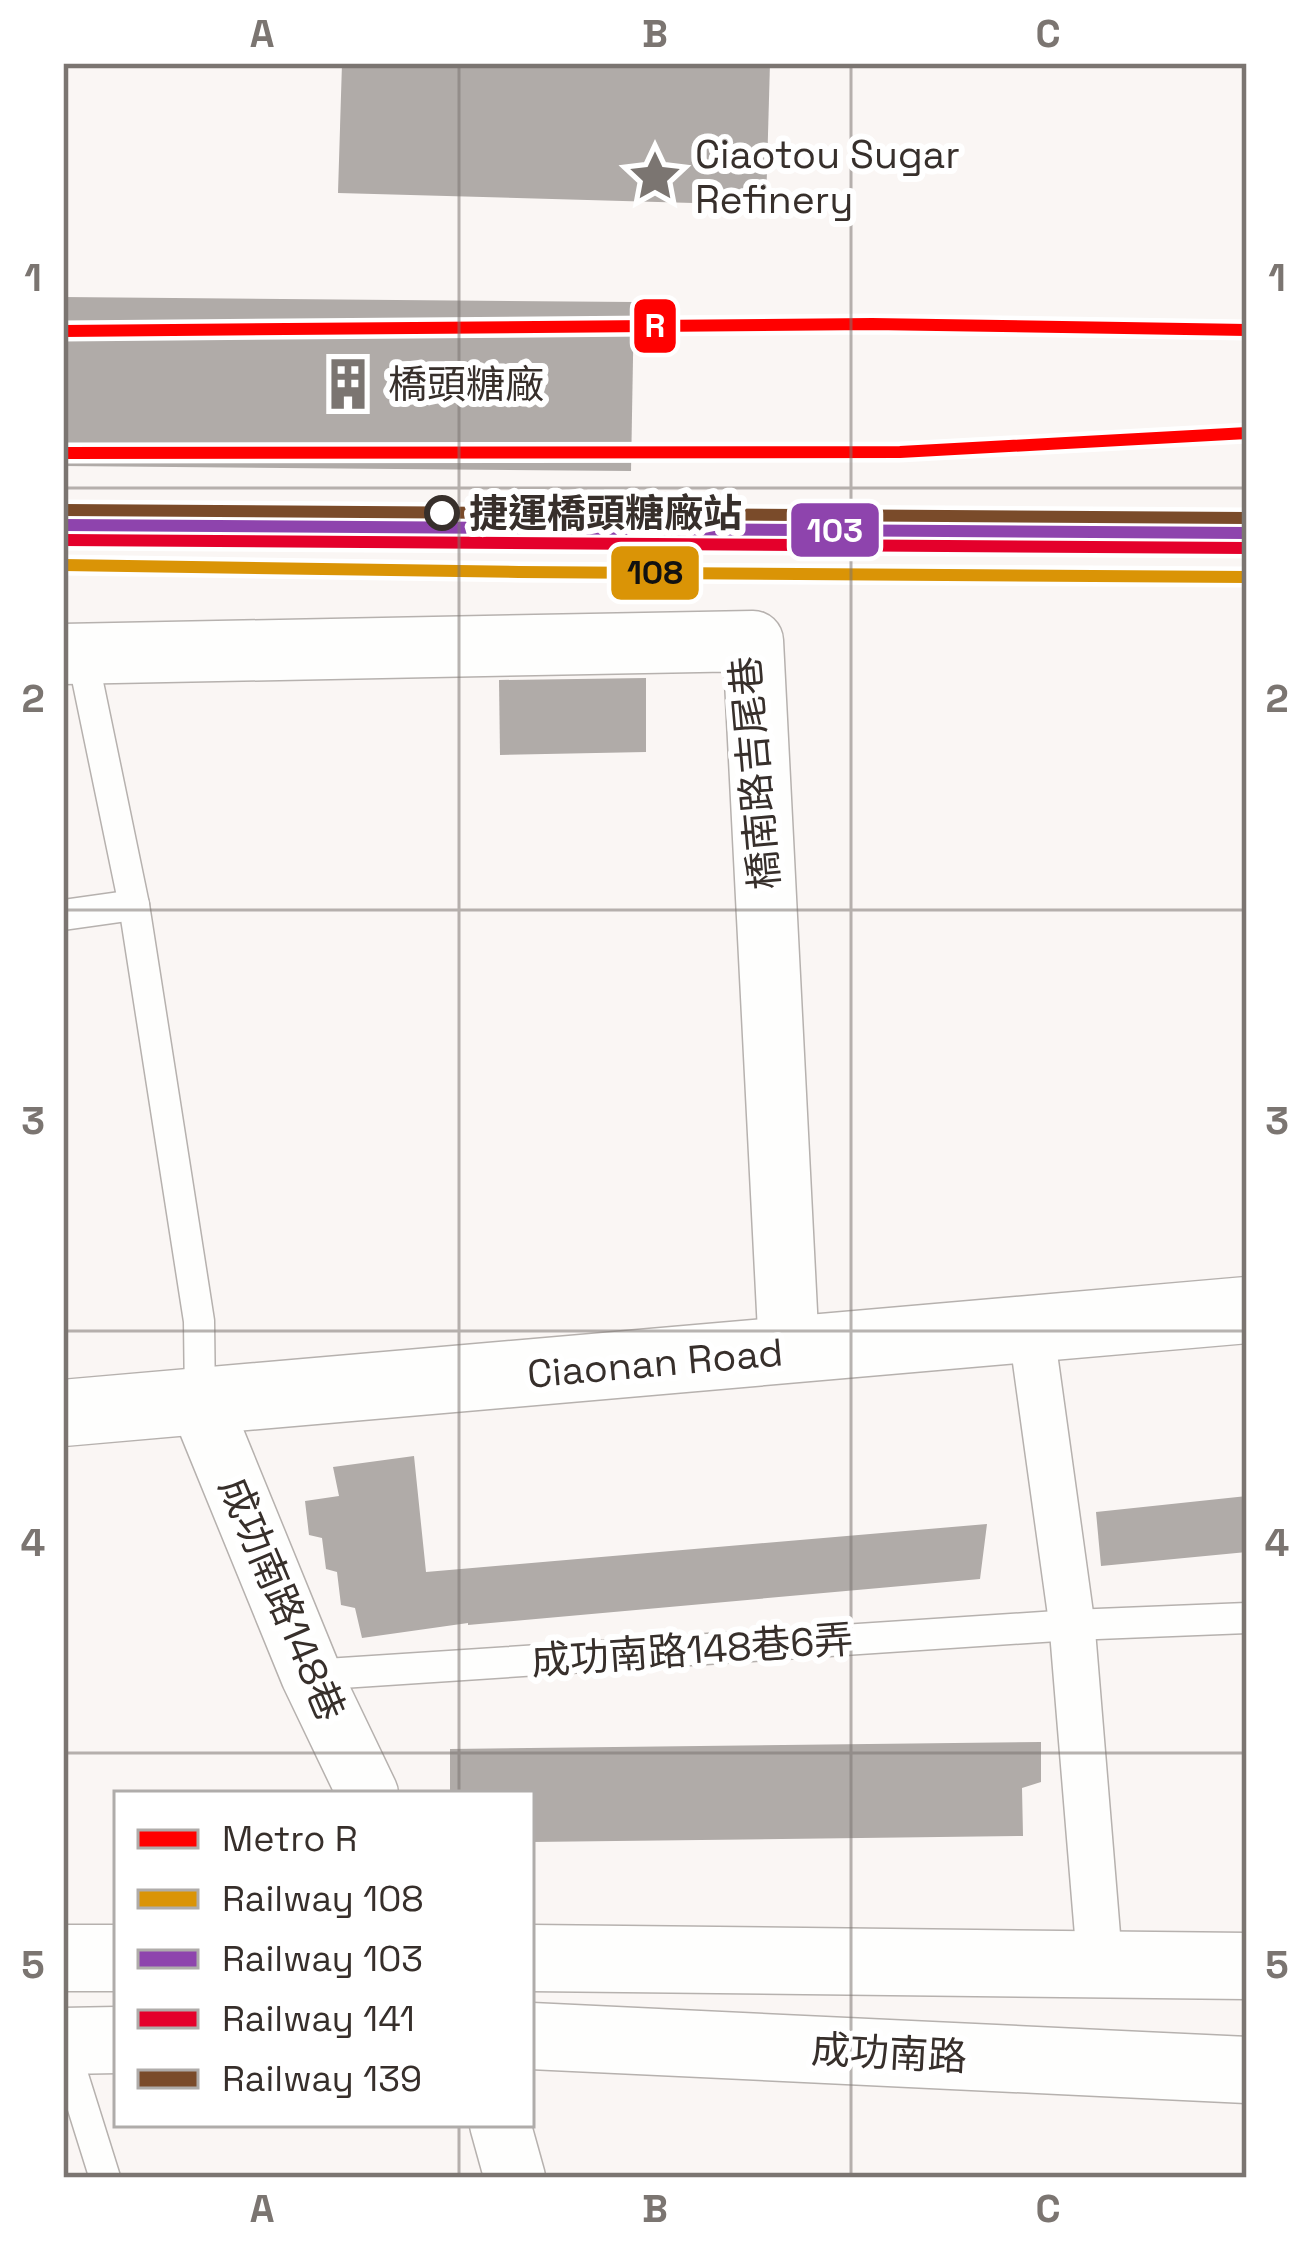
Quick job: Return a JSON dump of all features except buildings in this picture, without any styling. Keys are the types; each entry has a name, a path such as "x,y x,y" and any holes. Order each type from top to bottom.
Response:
{"main road":[{"name":"Ciaonan Road","path":"63,1413 1247,1310"},
{"path":"63,1958 114,1958"},
{"path":"534,1958 1247,1966"},
{"name":"成功南路","path":"534,2036 1247,2071"},
{"path":"63,2043 114,2040"}],"street":[{"name":"橋南路吉尾巷","path":"72,654 753,640 789,1351"},
{"path":"1031,1329 1072,1624 1100,1965"},
{"name":"成功南路148巷","path":"200,1402 311,1676 367,1791"},
{"path":"501,2127 515,2178"}],"lane":[{"path":"72,654 134,904 199,1321 200,1402"},
{"path":"63,915 134,904"},
{"name":"成功南路148巷6弄","path":"311,1676 1072,1624 1247,1618"},
{"path":"63,2043 105,2178"}],"metro line":[{"name":"R","path":"63,331 872,324 1247,330"},
{"name":"R","path":"63,453 900,452 1247,433"}],"rail line":[{"name":"139","path":"63,510 1247,518"},
{"name":"103","path":"63,525 1247,533"},
{"name":"141","path":"63,540 1247,548"},
{"name":"108","path":"63,565 1247,577"}],"place":[{"name":"Ciaotou Sugar Refinery","path":"655,176"},
{"name":"橋頭糖廠","path":"348,384"},
{"name":"捷運橋頭糖廠站","path":"442,513"}]}
